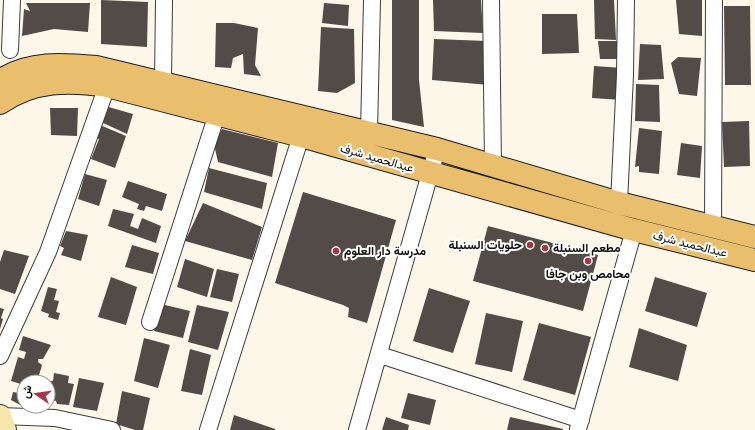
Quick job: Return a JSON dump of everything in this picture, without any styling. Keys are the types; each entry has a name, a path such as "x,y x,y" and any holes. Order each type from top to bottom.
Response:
{"main road":[{"name":"عبدالحميد شرف","path":"0,80 24,69 42,66 67,65 96,67 437,149 619,203 755,237"},
{"name":"عبدالحميد شرف","path":"0,103 18,92 38,85 63,82 81,82 107,86 300,136 634,230 755,260"}],"street":[{"path":"12,0 5,49 24,69"},
{"path":"163,82 164,0"},
{"path":"370,132 372,0"},
{"path":"492,0 493,165"},
{"path":"619,203 625,75 626,0"},
{"path":"713,226 714,0"},
{"path":"0,356 48,252 107,86"},
{"path":"150,322 217,114"},
{"path":"208,430 300,136"},
{"path":"357,430 380,355 437,149"},
{"path":"380,355 579,425 634,230"},
{"path":"5,430 0,416 55,418 112,430"}],"building":[{"path":"101,0 148,2 147,47 101,44"},
{"path":"392,0 419,0 419,80 424,127 392,120"},
{"path":"433,0 481,0 483,33 434,31"},
{"path":"594,0 614,0 616,40 595,39"},
{"path":"676,0 702,0 702,36 679,34"},
{"path":"26,3 90,3 88,32 54,29 22,36 24,9 30,11"},
{"path":"324,3 349,5 348,26 322,23"},
{"path":"724,6 750,6 751,85 725,85"},
{"path":"542,14 577,14 579,53 542,54"},
{"path":"216,23 234,23 258,28 255,65 261,76 244,74 243,54 233,58 231,68 215,67"},
{"path":"321,27 354,29 355,83 337,93 318,91"},
{"path":"434,39 487,41 489,85 432,80"},
{"path":"598,41 618,41 618,59 600,59"},
{"path":"640,44 661,45 664,79 638,80"},
{"path":"678,57 701,58 697,96 679,94 671,63"},
{"path":"594,66 623,68 622,100 592,98"},
{"path":"636,84 659,85 660,122 635,121"},
{"path":"105,106 133,114 127,134 101,122"},
{"path":"50,108 78,108 77,136 51,135"},
{"path":"749,121 750,166 724,167 722,122"},
{"path":"100,125 126,136 115,168 91,159 99,139 96,138"},
{"path":"639,128 662,131 659,174 639,172 639,166 635,167"},
{"path":"222,129 278,143 272,177 218,162 214,144"},
{"path":"681,143 702,146 700,178 677,175"},
{"path":"209,168 267,183 262,209 204,192"},
{"path":"85,174 107,180 99,206 78,199"},
{"path":"128,181 167,194 162,211 146,206 144,211 137,209 139,204 122,197"},
{"name":"مدرسة دار العلوم","path":"303,192 396,220 367,323 348,317 349,308 343,305 275,283"},
{"path":"203,203 262,227 252,260 185,241"},
{"path":"113,209 134,214 130,226 138,229 142,218 161,226 156,243 108,226"},
{"path":"488,226 598,255 583,311 473,281"},
{"path":"66,231 88,235 81,261 61,255 64,248 60,246"},
{"path":"132,245 159,253 153,274 125,267"},
{"path":"4,250 29,256 15,294 0,289 0,262"},
{"path":"185,259 214,269 207,297 177,287"},
{"path":"217,269 239,274 232,302 210,297"},
{"path":"111,277 137,287 126,325 98,317"},
{"path":"655,277 707,293 697,327 645,311"},
{"path":"48,287 57,289 54,300 59,301 56,312 60,313 58,320 48,317 49,314 41,311"},
{"path":"429,288 470,301 453,353 413,341"},
{"path":"161,304 190,311 183,338 154,331"},
{"path":"197,305 229,312 218,350 188,342"},
{"path":"0,308 4,309 0,329"},
{"path":"486,313 523,321 512,372 475,364"},
{"path":"539,323 591,337 575,395 523,380"},
{"path":"639,328 687,345 678,381 629,367"},
{"path":"23,336 51,345 43,359 38,359 38,362 42,365 39,374 16,374 16,383 11,381 18,357 24,359 26,352 19,350"},
{"path":"144,338 170,345 158,388 134,381"},
{"path":"190,349 211,355 202,395 181,391"},
{"path":"54,373 69,376 68,383 74,384 69,405 57,404 56,374"},
{"path":"79,378 104,383 97,411 73,407"},
{"path":"122,391 150,398 143,430 135,430 116,424"},
{"path":"13,392 16,393 16,403 11,400"},
{"path":"408,393 436,400 430,425 401,418"},
{"path":"234,415 275,429 275,430 230,430"},
{"path":"386,417 409,425 408,430 382,430"},
{"path":"510,417 563,429 563,430 507,430"}],"place":[{"name":"حلويات السنبلة","path":"530,245"},
{"name":"مطعم السنبلة","path":"545,248"},
{"name":"مدرسة دار العلوم","path":"336,251"},
{"name":"محامص وبن جافا","path":"588,261"}]}
